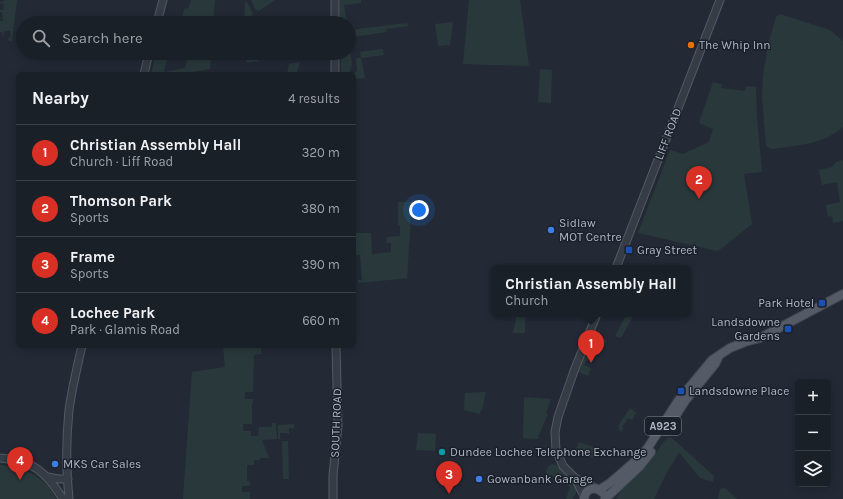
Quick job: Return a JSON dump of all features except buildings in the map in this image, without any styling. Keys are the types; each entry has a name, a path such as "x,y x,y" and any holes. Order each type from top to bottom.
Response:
{"main road":[{"name":"A923","path":"584,498 588,490 597,489 610,483 641,456 678,401 712,360 730,348 760,338 843,294"},
{"name":"A923","path":"597,489 603,494 605,499 640,466 657,445 685,401 715,364 720,355"}],"street":[{"path":"159,16 163,0"},
{"path":"335,0 335,16"},
{"name":"LIFF ROAD","path":"617,265 720,0"},
{"path":"144,72 147,60"},
{"path":"335,60 335,72"},
{"path":"596,317 558,417 555,432 555,443 558,457 563,466 575,478 597,489"},
{"path":"69,499 67,431 69,410 82,348"},
{"name":"SOUTH ROAD","path":"333,499 333,476 338,426 336,348"},
{"path":"0,458 24,462 38,469 48,477 63,499"},
{"path":"48,477 58,479 68,478"},
{"path":"575,478 584,498"},
{"path":"56,488 68,487"}],"shaded area":[{"path":"4,0 17,0 12,41 9,41 8,38 11,37 10,31 4,31 4,37 2,32 0,32 0,21 3,21 2,12 0,12 0,10 3,10 4,4 0,2 3,2"},
{"path":"191,0 215,0 214,16 182,16 184,9 189,8"},
{"path":"251,0 275,0 259,11 256,10"},
{"path":"340,0 361,0 361,3 344,5 346,16 340,16"},
{"path":"469,0 520,0 529,66 463,64"},
{"path":"247,2 253,14 252,16 244,16 245,3"},
{"path":"780,14 830,30 843,41 843,127 835,133 818,141 772,149 766,146 762,96 763,76 768,45 776,17"},
{"path":"453,22 450,45 438,46 435,24"},
{"path":"407,23 409,26 386,29 387,32 356,37 357,29"},
{"path":"383,49 384,55 361,58 360,52"},
{"path":"356,58 361,58 365,78 356,79"},
{"path":"154,60 167,60 164,72 151,72"},
{"path":"187,60 211,60 210,69 193,72 164,72 185,68"},
{"path":"246,60 259,60 259,61 248,63"},
{"path":"341,60 352,60 350,72 341,72"},
{"path":"300,62 297,72 287,72 289,64"},
{"path":"540,69 552,70 551,103 538,102"},
{"path":"713,82 722,84 721,88 745,91 746,86 756,87 762,172 744,174 752,224 718,251 638,233 670,150 683,154 709,142 713,129 699,123"},
{"path":"843,160 843,221 833,223 832,216 828,217 826,205 840,202 837,182 822,185 819,170 832,167 836,162"},
{"path":"398,202 412,202 407,278 410,278 358,283 358,280 362,280 360,255 356,255 356,233 371,233 372,254 391,252 391,243 386,243 387,237 400,236 400,226 398,225"},
{"path":"516,317 525,317 525,333 513,333"},
{"path":"625,317 632,317 621,338 615,336"},
{"path":"594,335 607,340 600,355 588,351"},
{"path":"223,348 261,348 261,354 254,355 253,392 245,392 245,399 253,399 252,424 243,424 243,431 251,431 251,436 258,436 259,427 272,427 272,423 276,423 277,439 262,440 269,458 260,458 260,460 254,460 254,465 247,465 247,481 250,481 250,486 242,486 242,492 250,492 250,499 183,499 192,372 225,367"},
{"path":"586,353 592,355 588,360 587,359 584,365 591,368 588,376 579,372"},
{"path":"486,392 480,414 464,410 465,393"},
{"path":"524,397 551,399 546,413 548,414 538,437 539,439 523,438"},
{"path":"630,408 636,413 632,420 628,418 622,427 624,428 620,432 618,426"},
{"path":"294,424 294,428 289,428 289,434 280,433 280,439 278,439 278,425"},
{"path":"418,433 436,434 435,451 416,450"},
{"path":"668,438 674,440 714,476 713,482 700,478 679,452 654,499 616,499 623,489 656,454"},
{"path":"282,441 288,441 289,479 283,479"},
{"path":"579,442 599,449 593,458 581,453 582,451 580,450 579,452 575,451"},
{"path":"552,464 557,465 574,484 576,493 572,499 566,499 570,487 559,478 545,475 548,467"},
{"path":"0,465 17,467 33,474 47,485 56,499 0,499"},
{"path":"725,488 737,499 718,499 720,489"}],"place":[{"name":"The Whip Inn","path":"691,45"},
{"name":"Thomson Park","path":"699,199"},
{"name":"Sidlaw MOT Centre","path":"551,230"},
{"name":"Gray Street","path":"629,250"},
{"name":"Park Hotel","path":"822,303"},
{"name":"Landsdowne Gardens","path":"788,329"},
{"name":"Christian Assembly Hall","path":"591,363"},
{"name":"Landsdowne Place","path":"681,391"},
{"name":"Dundee Lochee Telephone Exchange","path":"442,452"},
{"name":"MKS Car Sales","path":"55,464"},
{"name":"Gowanbank Garage","path":"479,479"},
{"name":"Lochee Park","path":"20,480"},
{"name":"Frame","path":"449,494"}]}
